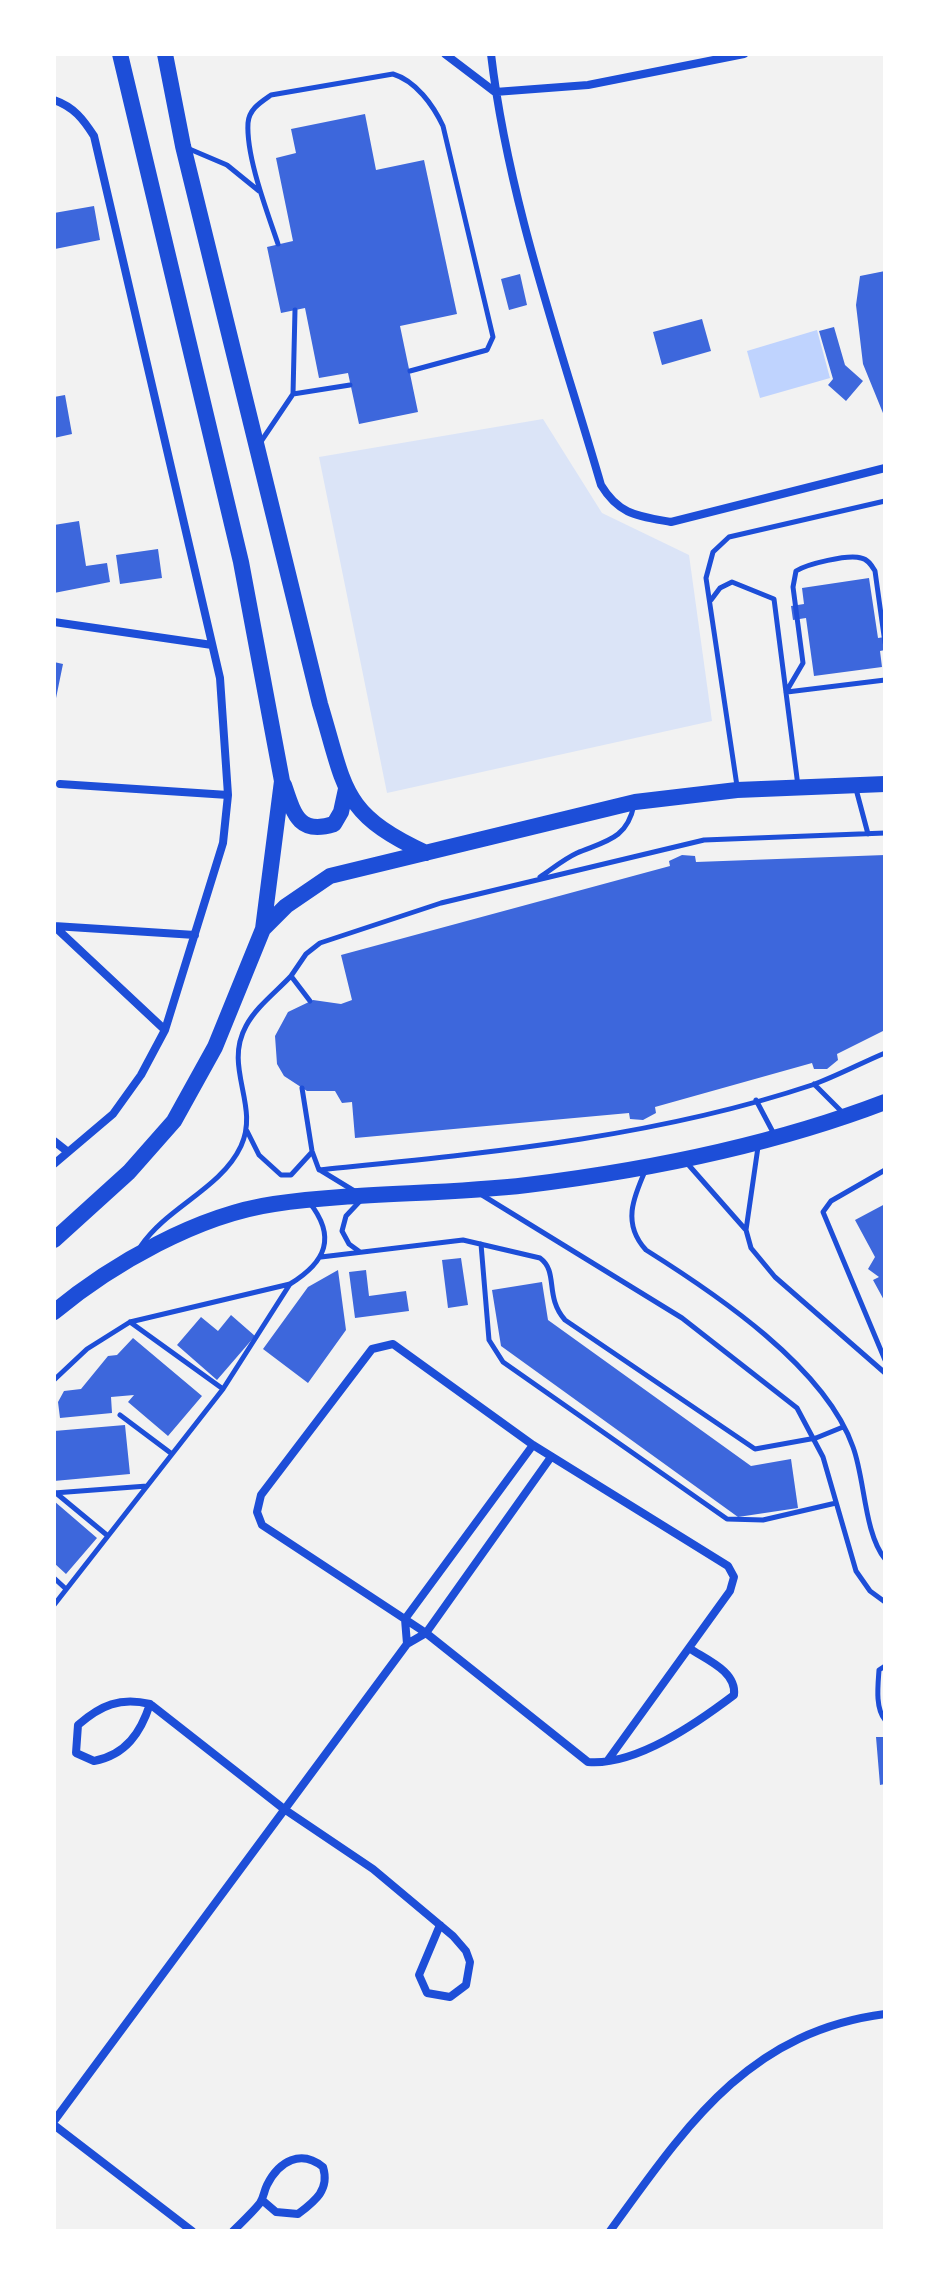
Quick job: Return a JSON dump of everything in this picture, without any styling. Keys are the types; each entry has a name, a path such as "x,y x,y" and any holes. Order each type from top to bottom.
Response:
{"main road":[{"path":"120,54 241,562 282,781 292,810 305,826 314,830 334,824 341,812 346,789"},
{"path":"165,54 183,146 320,704 346,789 368,820 426,853"},
{"path":"54,1240 129,1172 174,1121 215,1047 263,929 282,781"},
{"path":"263,929 286,906 330,876 635,802 737,790 885,784"},
{"path":"54,1312 184,1230 228,1214 308,1201 472,1189 646,1168 767,1140 885,1102"}],"street":[{"path":"445,54 495,92 588,85 744,54"},
{"path":"491,54 495,92 531,244 601,485 613,505 639,516 671,522 885,468"},
{"path":"54,100 67,104 82,117 94,136 220,678 228,795 223,843 165,1030 141,1075 113,1114 54,1164"},
{"path":"54,622 212,645"},
{"path":"60,784 228,795"},
{"path":"54,926 195,935"},
{"path":"54,926 165,1030"},
{"path":"54,1141 68,1152"},
{"path":"608,1760 733,1586 732,1570 533,1445 401,1347 386,1344 372,1349 261,1495 257,1512 262,1525 426,1633 588,1762 608,1760 644,1749 682,1731 734,1695 734,1685 729,1675 689,1648"},
{"path":"407,1644 405,1619 533,1445"},
{"path":"192,2231 54,2123 407,1644 426,1633 551,1457"},
{"path":"150,1704 142,1729 129,1744 94,1761 76,1753 78,1725 97,1708 132,1700 150,1704 284,1809 373,1869 440,1925 466,1951 470,1962 466,1985 450,1997 427,1993 419,1975 440,1925"},
{"path":"610,2231 697,2118 742,2072 781,2048 822,2031 885,2014"},
{"path":"233,2231 262,2200 278,2168 301,2157 313,2159 323,2167 325,2183 318,2199 298,2214 276,2212 262,2200"}],"lane":[{"path":"278,244 259,191 248,121 255,106 271,95 393,74 401,77 434,108 443,126 493,337 487,350 410,371"},
{"path":"183,146 227,165 259,191"},
{"path":"258,446 293,394 295,310"},
{"path":"293,394 350,385"},
{"path":"737,790 710,601 708,562 729,537 885,501"},
{"path":"786,692 803,663 793,587 796,571 806,565 860,557 870,563 875,571 885,643"},
{"path":"710,601 720,588 732,582 774,599 798,787"},
{"path":"786,692 885,680"},
{"path":"854,785 868,834"},
{"path":"535,879 574,855 620,836 631,822 635,802"},
{"path":"312,1151 291,1175 281,1175 259,1155 247,1130 246,1097 238,1077 237,1053 244,1029 254,1013 291,976 306,954 336,935 441,903 704,840 885,833"},
{"path":"291,976 310,1001"},
{"path":"319,1170 514,1149 630,1130 814,1084 885,1053"},
{"path":"814,1084 846,1117"},
{"path":"302,1088 312,1151 319,1170 364,1197 346,1216 342,1231 349,1244 360,1252"},
{"path":"746,1230 767,1140 756,1100"},
{"path":"132,1260 158,1226 235,1157 247,1130"},
{"path":"683,1160 746,1230 751,1248 775,1277 885,1373"},
{"path":"646,1168 634,1197 631,1218 634,1237 646,1250 758,1330 828,1400 853,1446 875,1536 885,1559"},
{"path":"885,1170 831,1201 823,1212 885,1360"},
{"path":"472,1189 682,1318 797,1408 816,1438 862,1583 885,1602"},
{"path":"54,1380 87,1349 130,1322 290,1284 307,1273 321,1257 326,1239 323,1220 308,1201"},
{"path":"321,1257 463,1240 544,1260 551,1273 553,1305 565,1320 755,1449 816,1438 843,1427"},
{"path":"481,1244 489,1340 503,1362 727,1519 763,1520 836,1503"},
{"path":"54,1605 223,1389 290,1284"},
{"path":"130,1322 223,1389"},
{"path":"120,1415 172,1454"},
{"path":"55,1493 147,1486"},
{"path":"55,1493 108,1536"},
{"path":"54,1578 66,1589"},
{"path":"885,1666 879,1670 879,1713 885,1720"}],"shaded area":[{"path":"543,419 602,513 689,555 712,721 387,793 319,457"}],"water":[{"path":"817,330 830,378 760,398 747,351"}],"building":[{"path":"365,114 376,170 424,160 457,314 400,326 418,412 359,424 348,373 319,378 305,308 281,313 267,247 293,241 276,158 296,153 291,129"},
{"path":"94,206 100,240 55,249 54,213"},
{"path":"885,271 885,418 863,364 856,305 860,276"},
{"path":"520,274 527,305 509,310 501,279"},
{"path":"702,319 711,351 662,365 653,332"},
{"path":"834,327 845,365 863,381 846,401 828,385 833,379 819,331"},
{"path":"65,395 72,434 54,438 54,397"},
{"path":"79,521 86,566 107,563 110,582 54,593 54,525"},
{"path":"158,549 162,578 120,584 116,555"},
{"path":"869,578 878,638 885,637 885,650 880,651 882,667 814,676 806,618 793,620 791,606 804,604 802,588"},
{"path":"54,662 63,664 55,703 54,703"},
{"path":"682,855 695,856 696,862 885,855 885,1030 837,1054 838,1060 827,1069 814,1069 812,1063 655,1107 656,1113 643,1120 630,1119 629,1113 355,1138 352,1102 342,1103 335,1091 307,1091 284,1076 277,1064 275,1036 288,1012 313,1000 341,1004 352,1000 341,955 670,866 669,861"},
{"path":"885,1204 885,1302 873,1280 879,1277 868,1269 875,1257 855,1220"},
{"path":"461,1258 468,1305 448,1308 442,1260"},
{"path":"338,1270 346,1330 308,1383 263,1349 308,1287"},
{"path":"366,1270 369,1296 406,1291 409,1311 355,1318 349,1272"},
{"path":"542,1282 548,1320 751,1466 791,1459 798,1508 738,1517 501,1346 492,1290"},
{"path":"231,1315 255,1336 217,1380 177,1345 201,1317 218,1331"},
{"path":"133,1338 202,1396 168,1436 128,1402 134,1395 111,1397 112,1413 60,1418 58,1402 64,1391 81,1389 108,1356 117,1355"},
{"path":"125,1425 130,1474 54,1481 54,1431"},
{"path":"54,1501 97,1538 66,1574 54,1563"},
{"path":"876,1737 885,1737 885,1784 880,1785"}]}
